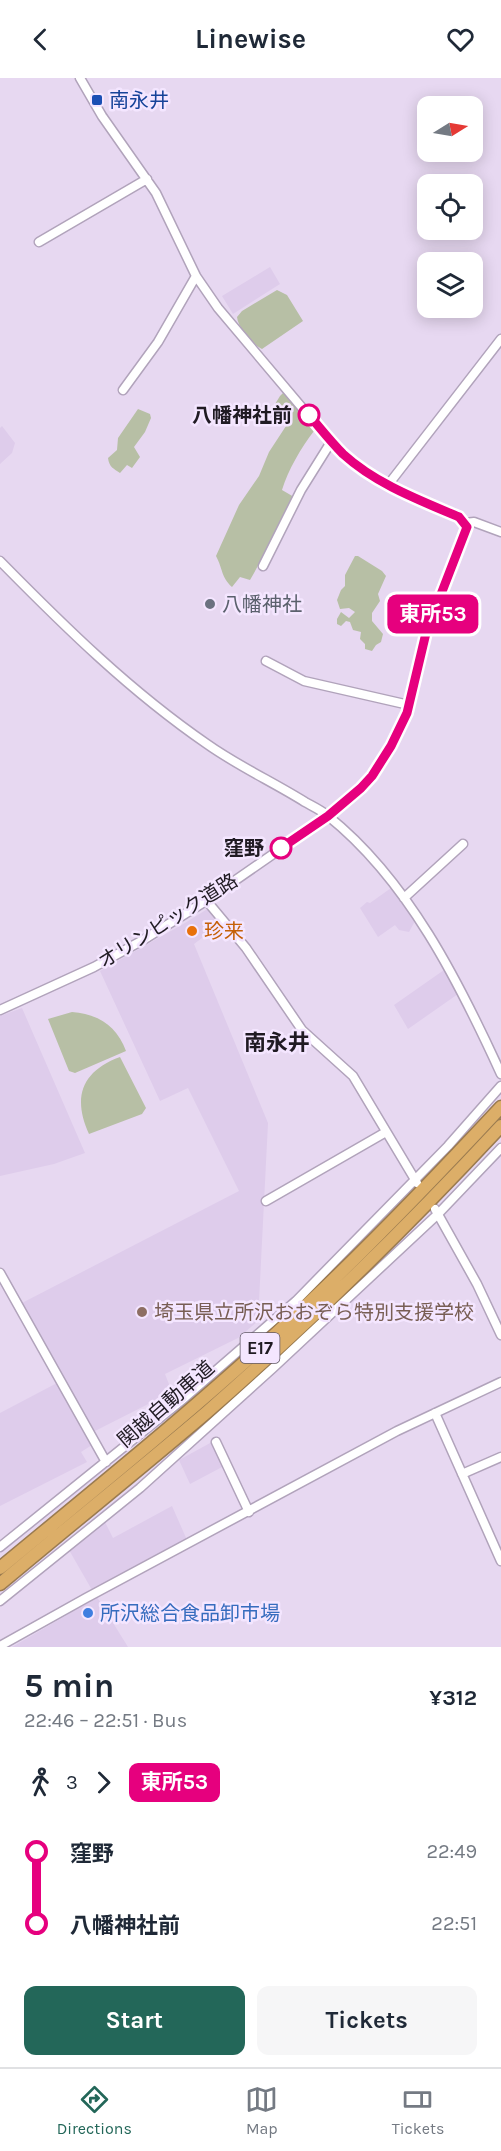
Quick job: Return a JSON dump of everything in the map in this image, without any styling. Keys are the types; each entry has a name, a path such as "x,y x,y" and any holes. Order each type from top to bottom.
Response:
{"highway":[{"name":"関越自動車道","path":"0,1568 146,1446 292,1319 405,1209 501,1107"},
{"name":"関越自動車道","path":"0,1584 207,1411 275,1351 406,1226 501,1126"}],"street":[{"path":"80,78 102,116 156,193 196,276 218,308 331,442 360,467 388,485 459,517 465,523 474,522 501,532"},
{"path":"39,242 147,179"},
{"path":"123,390 158,342 196,276"},
{"path":"388,485 501,339"},
{"path":"263,566 301,490 331,442"},
{"name":"オリンピック道路","path":"0,1010 94,967 143,940 206,900 328,816 361,788 377,770 400,729 409,705 422,647 466,532 465,523"},
{"path":"0,561 81,641 133,688 210,746 328,816 379,867 404,897 464,998 501,1074"},
{"path":"266,661 304,681 409,705"},
{"path":"404,897 463,844"},
{"path":"206,900 252,956 302,1030 353,1076 416,1182"},
{"path":"0,1547 182,1400 296,1301 416,1182 501,1086"},
{"path":"266,1201 386,1132"},
{"path":"0,1601 140,1488 437,1212 501,1148"},
{"path":"437,1212 477,1284 501,1335"},
{"path":"0,1273 106,1462"},
{"path":"0,1646 397,1431 501,1382"},
{"path":"435,1413 501,1561"},
{"path":"216,1442 249,1512"},
{"path":"462,1474 501,1457"}],"shaded area":[{"path":"270,267 280,284 233,314 222,296"},
{"path":"2,426 15,443 12,453 0,464 0,428"},
{"path":"391,888 415,921 409,932 399,930 395,925 378,937 360,908"},
{"name":"埼玉県立所沢おおぞら特別支援学校","path":"209,908 222,923 194,944 268,1123 258,1321 238,1338 165,1374 172,1392 93,1432 20,1304 239,1191 188,1088 160,1101 100,971"},
{"path":"444,970 458,994 408,1029 394,1005"},
{"path":"22,1008 85,1153 54,1164 0,1176 0,1016"},
{"path":"57,1383 92,1445 81,1452 87,1462 0,1506 0,1413"},
{"path":"212,1442 224,1466 190,1484 179,1460"},
{"path":"172,1506 187,1540 92,1590 69,1550 104,1520 113,1538"},
{"name":"所沢総合食品卸市場","path":"97,1597 128,1647 12,1647 43,1629"}],"green space":[{"path":"277,290 287,295 303,321 262,349 246,336 237,317 242,311"},
{"path":"284,392 314,431 300,452 282,490 294,497 283,518 250,580 240,577 232,587 224,576 216,556 239,505 259,476 269,452 286,426 269,414"},
{"path":"138,409 150,414 151,418 145,432 134,447 140,457 132,468 127,465 120,473 111,466 108,458 117,450 118,438"},
{"path":"355,556 382,571 386,576 378,594 380,601 372,613 372,621 383,634 381,642 372,651 365,649 365,644 360,639 361,632 353,630 350,622 346,621 341,626 337,624 341,612 349,618 355,612 349,608 340,609 337,600 345,586 345,575"},
{"path":"72,1012 90,1015 112,1028 126,1051 75,1073 69,1071 48,1019"},
{"path":"120,1057 146,1108 142,1114 89,1134 81,1108 84,1087 97,1070"}],"bus line":[{"name":"東所53","path":"281,848 328,816 361,788 372,776 391,746 407,713 426,633 467,527 463,519 388,485 360,467 331,442 309,415"}],"place":[{"name":"南永井","path":"97,100"},
{"name":"八幡神社前","path":"309,415"},
{"name":"八幡神社","path":"210,604"},
{"name":"窪野","path":"281,848"},
{"name":"珍来","path":"192,931"},
{"name":"埼玉県立所沢おおぞら特別支援学校","path":"142,1312"},
{"name":"所沢総合食品卸市場","path":"88,1613"}],"district":[{"name":"南永井","path":"277,1043"}]}
